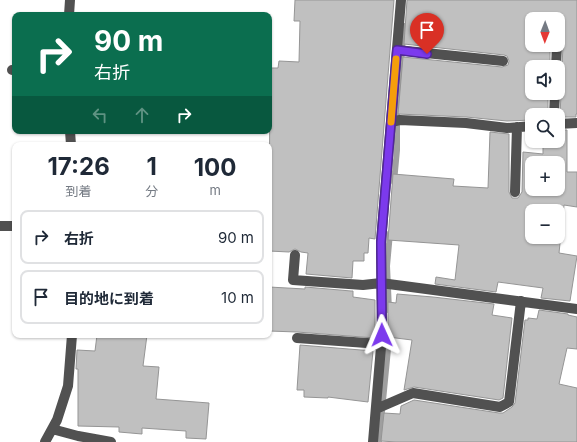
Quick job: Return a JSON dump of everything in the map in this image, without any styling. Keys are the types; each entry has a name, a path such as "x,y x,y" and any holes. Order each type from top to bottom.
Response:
{"street":[{"path":"69,12 70,0"},
{"path":"373,442 382,335 381,242 401,0"},
{"path":"397,50 503,61"},
{"path":"391,122 400,120 466,123 507,128 525,126"},
{"path":"565,124 577,123"},
{"path":"516,192 517,127"},
{"path":"0,226 12,226"},
{"path":"295,255 294,280 363,285 382,283 577,309"},
{"path":"376,409 413,393 500,407 509,402 520,301"},
{"path":"45,442 57,420 68,386 72,338"},
{"path":"298,338 381,346"},
{"path":"52,429 78,436 111,442"}],"building":[{"path":"295,0 394,0 375,239 369,238 368,253 364,253 364,261 353,261 352,278 306,274 308,253 295,249 289,252 272,251 272,142 270,142 270,134 272,134 272,68 278,68 279,61 299,62 300,21 294,21"},
{"path":"407,0 577,0 576,117 565,117 565,108 560,108 561,100 565,100 565,60 562,60 563,52 565,52 565,12 525,12 525,52 550,52 550,60 525,60 525,100 548,100 548,108 525,108 525,120 507,121 466,117 398,114 403,57 502,67 508,65 509,61 507,56 504,55 404,44"},
{"path":"565,130 567,130 567,172 577,172 577,207 565,204 525,204 525,244 560,244 559,253 577,256 570,301 541,298 543,288 498,282 496,292 435,284 436,277 455,280 459,245 388,240 393,174 454,179 453,186 488,188 490,132 509,134 509,192 512,198 518,198 522,192 523,152 543,154 543,148 565,148"},
{"path":"272,287 305,289 305,287 353,291 353,297 375,300 375,338 272,331"},
{"path":"397,294 494,304 492,315 512,318 503,398 499,400 414,387 404,390 412,340 388,337 388,302 396,303"},
{"path":"539,310 568,314 577,317 577,349 567,348 559,384 577,388 577,442 381,441 384,413 400,414 401,406 414,400 499,413 503,413 512,407 515,403 525,320 528,320 528,318 537,319"},
{"path":"97,338 147,338 143,366 159,367 156,399 209,403 206,439 186,438 186,431 142,428 142,434 119,432 119,427 78,426 78,369 76,369 77,350 95,351"},
{"path":"300,345 373,351 368,402 328,397 304,397 304,390 297,390"}],"waterway":[{"path":"394,182 397,150 397,112 404,26"},
{"path":"389,310 387,266 390,233"},
{"path":"379,442 389,329"}],"slow traffic":[{"path":"391,122 396,59"}],"route":[{"path":"382,335 381,242 397,50 427,54"}]}
